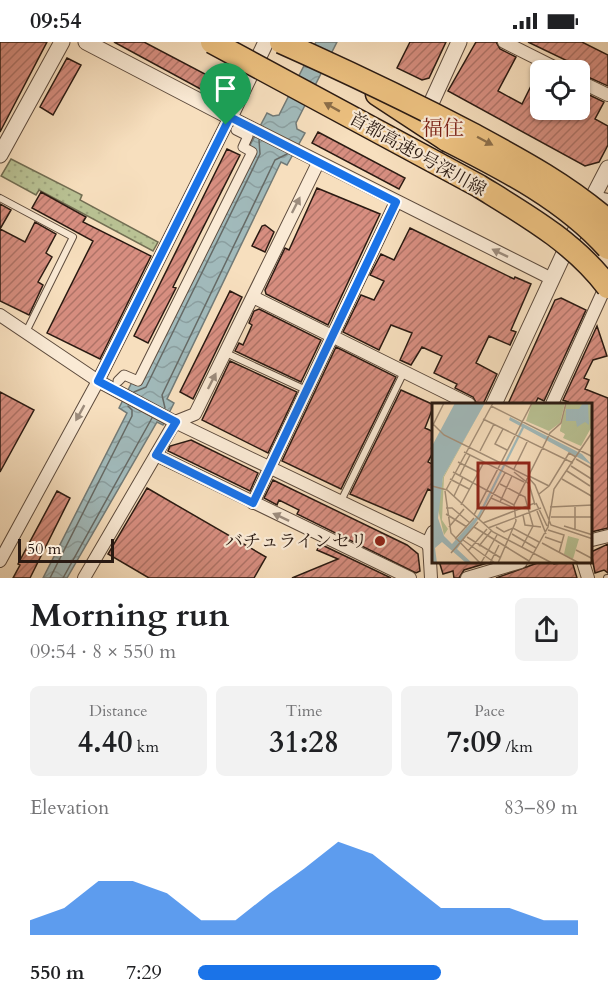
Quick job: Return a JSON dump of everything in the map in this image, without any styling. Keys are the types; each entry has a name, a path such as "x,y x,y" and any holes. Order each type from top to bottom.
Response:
{"highway":[{"name":"首都高速9号深川線","path":"212,42 495,196 558,237 589,265 606,290"},
{"path":"281,42 396,94 509,154 563,186 608,220"},
{"path":"370,90 444,145 542,208 583,240 608,265"},
{"path":"360,115 444,145 507,171 579,220 608,248"}],"street":[{"path":"1,153 62,42"},
{"path":"86,42 233,124 248,136 243,147 252,152 138,381 124,375 118,381"},
{"path":"0,561 233,124 266,42"},
{"path":"428,111 459,42"},
{"path":"504,42 540,60"},
{"path":"590,86 608,95"},
{"path":"233,124 255,130 552,279"},
{"path":"171,419 195,414 318,163"},
{"path":"494,403 552,279 600,198 608,168"},
{"path":"253,503 396,202"},
{"path":"552,403 606,290"},
{"path":"253,297 467,403"},
{"path":"0,315 98,381 124,395 341,501 431,538 431,578"},
{"path":"84,578 156,455 171,419"},
{"path":"156,455 410,578"},
{"path":"593,540 608,536"},
{"path":"467,578 515,563"},
{"path":"584,563 588,578"}],"lane":[{"path":"0,198 73,237 25,333"},
{"path":"226,353 307,390"},
{"path":"341,501 404,371"}],"green space":[{"path":"11,159 82,195 80,200 158,242 153,251 39,190 36,195 1,176"}],"water":[{"path":"316,42 337,42 296,123 297,129 305,133 287,165 281,162 167,399 174,403 163,425 157,422 67,578 43,578 127,413 119,408 132,382 140,385 255,150 249,147 267,113 273,116 279,115"}],"building":[{"path":"0,42 47,42 0,132"},
{"path":"114,42 144,42 224,84 217,98"},
{"path":"410,42 446,42 429,78 422,80 397,68"},
{"path":"476,42 496,42 500,49 516,57 498,91 522,104 530,88 530,120 590,120 590,95 604,102 595,119 608,126 608,145 599,162 585,166 448,91"},
{"path":"528,42 582,42 608,55 608,86 590,78 590,60 566,60"},
{"path":"67,58 81,65 53,115 40,107"},
{"path":"318,132 405,178 399,189 312,143"},
{"path":"227,149 240,155 173,287 176,288 148,343 134,336"},
{"path":"317,188 380,214 328,325 266,294 265,290 285,248 289,250"},
{"path":"41,192 86,217 83,222 151,256 100,359 47,333 93,241 32,208"},
{"path":"0,204 11,210 0,229"},
{"path":"35,222 56,234 46,253 52,257 38,282 43,285 29,315 0,301 0,229 25,242"},
{"path":"265,225 274,232 265,252 252,246 262,226"},
{"path":"410,228 514,279 515,277 531,284 511,330 516,332 510,345 489,336 476,363 497,374 483,403 476,403 473,397 455,388 457,384 434,373 442,356 422,347 411,365 400,360 412,333 391,325 379,350 343,332 361,295 374,300 384,281 370,275 381,254 394,260"},
{"path":"230,291 242,297 193,399 180,392"},
{"path":"561,298 586,310 544,401 538,398 536,403 508,403 555,300"},
{"path":"259,309 321,340 301,382 235,351 239,343 243,345 252,325 249,323 254,311"},
{"path":"597,326 607,356 593,360 584,378 589,380 585,389 608,398 608,528 593,532 593,403 568,403 563,400"},
{"path":"336,347 396,377 341,489 282,461"},
{"path":"230,361 297,392 268,453 202,420"},
{"path":"401,390 432,404 425,428 432,431 432,454 428,462 432,464 432,491 428,489 413,521 350,494"},
{"path":"0,392 34,410 0,472"},
{"path":"191,440 258,473 250,491 168,451 170,446"},
{"path":"273,480 407,545 418,554 420,571 416,573 297,514 299,510 279,500 277,505 264,498"},
{"path":"147,488 266,557 254,578 149,578 108,554"},
{"path":"57,491 70,498 30,578 13,578 20,565 18,564"},
{"path":"320,544 391,578 292,578 338,559 317,550"},
{"path":"608,544 608,573 604,570 595,573 593,551"},
{"path":"440,563 487,563 464,570 459,578 454,578 453,571 443,574"},
{"path":"537,563 573,563 577,578 496,578"}],"place":[{"name":"バチュラインセリ","path":"380,541"}],"district":[{"name":"福住","path":"443,128"}],"route":[{"path":"230,117 396,202 253,503 156,455 176,422 98,381 226,125 230,117"}]}
